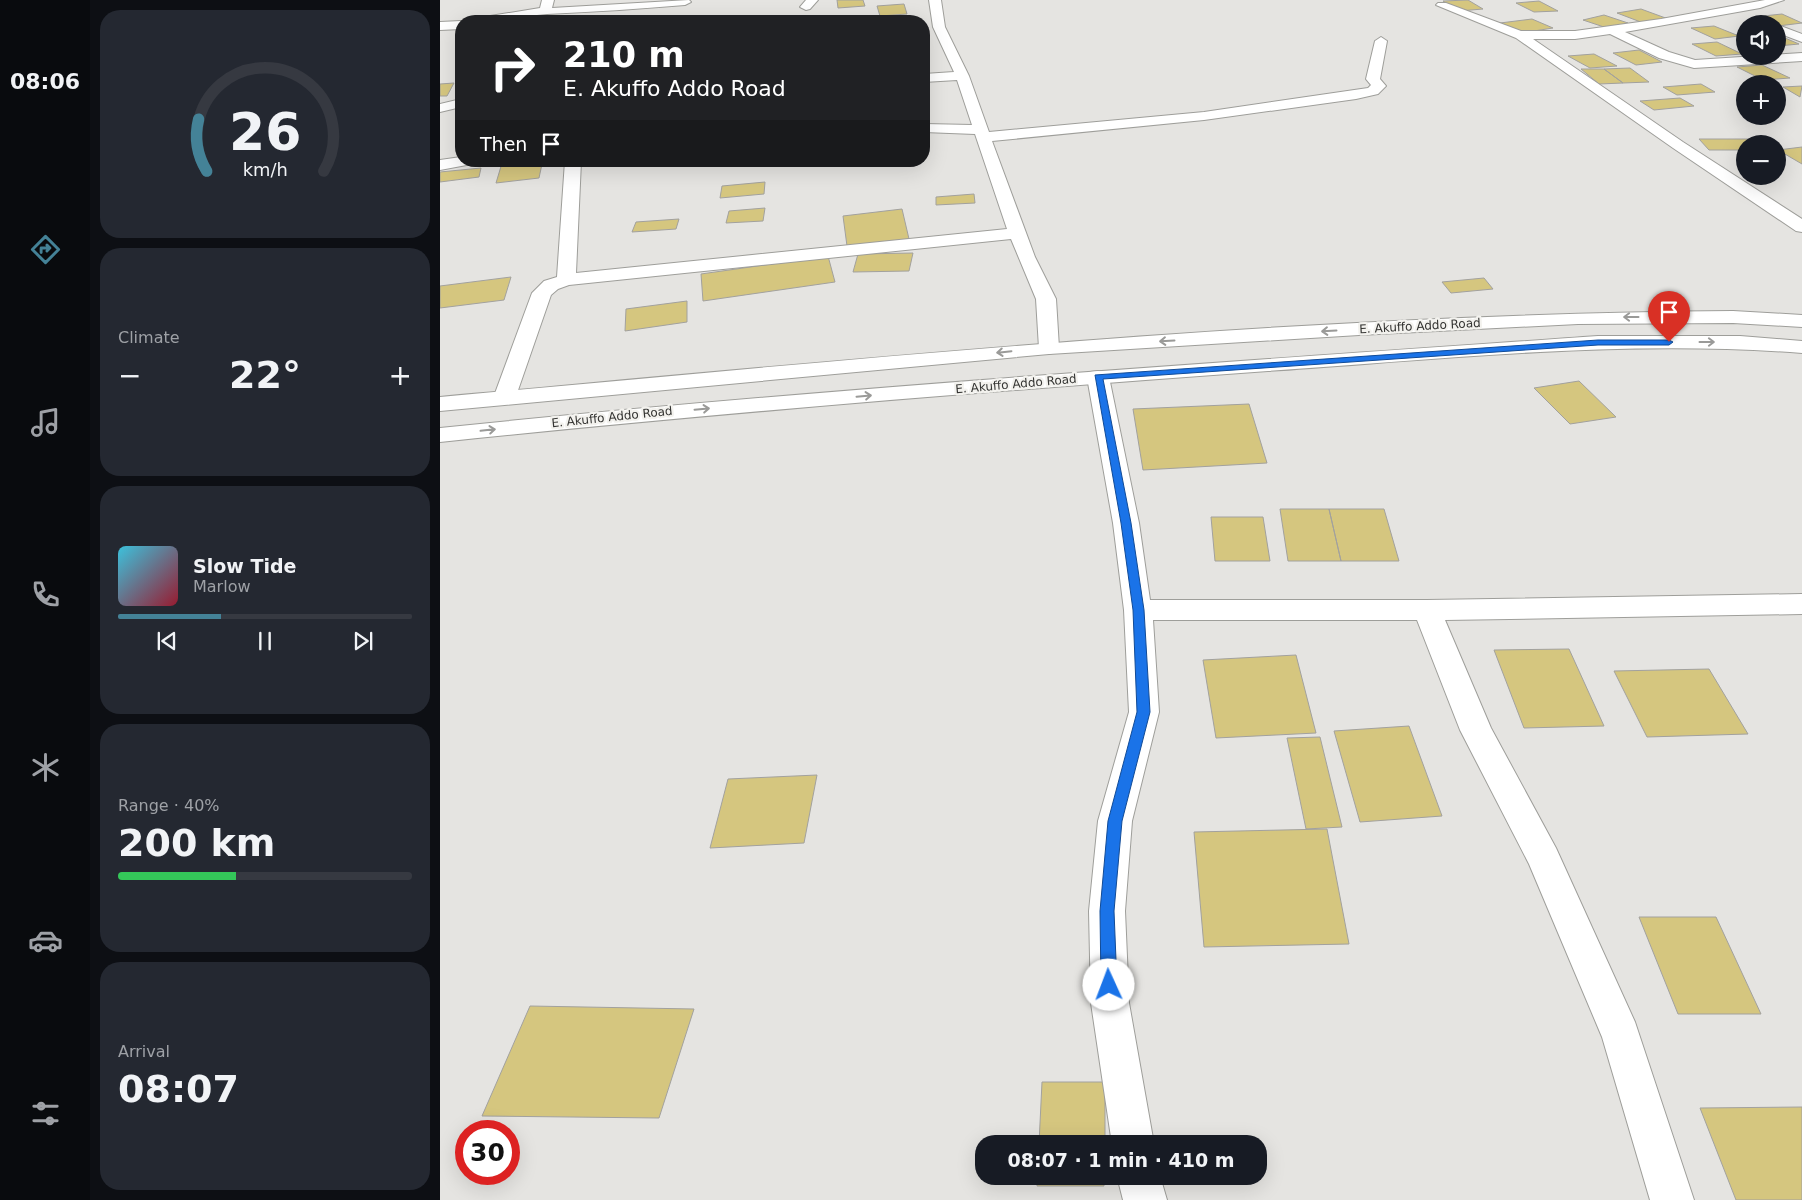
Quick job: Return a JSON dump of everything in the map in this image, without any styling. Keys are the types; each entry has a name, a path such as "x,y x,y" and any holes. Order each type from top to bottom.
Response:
{"street":[{"path":"935,0 931,26 962,76 1017,232 1046,299 1048,348"},
{"path":"1520,35 1575,35 1614,31 1778,0"},
{"path":"509,15 547,6 577,11 685,2"},
{"path":"1442,6 1520,35 1678,145 1802,227"},
{"path":"1732,10 1744,15"},
{"path":"440,26 455,25"},
{"path":"1614,31 1664,55 1694,64 1802,57"},
{"path":"1786,32 1802,38"},
{"path":"930,129 983,134 1204,116 1356,95 1372,91 1379,86 1373,79 1381,42"},
{"path":"930,78 962,76"},
{"path":"440,108 455,104"},
{"path":"440,165 455,163"},
{"path":"566,280 573,167"},
{"path":"505,396 542,293 551,285 566,280 1017,232"},
{"name":"E. Akuffo Addo Road","path":"440,404 505,396 1048,348 1578,318 1733,317 1802,321"},
{"name":"E. Akuffo Addo Road","path":"440,435 650,413 1098,377 1598,342 1740,342 1802,347"},
{"path":"1098,377 1126,523 1138,610 1144,712 1115,821 1107,911 1110,1004 1132,1135"},
{"path":"1138,610 1426,610 1802,604"},
{"path":"1426,610 1476,730 1544,859 1621,1036 1672,1200"},
{"path":"1141,1185 1145,1200"}],"building":[{"path":"837,0 863,0 865,6 838,8"},
{"path":"1468,0 1483,9 1459,11 1443,1"},
{"path":"1539,1 1558,11 1534,12 1516,3"},
{"path":"904,4 907,14 880,15 877,6"},
{"path":"1641,9 1671,20 1646,24 1617,13"},
{"path":"1604,15 1628,23 1607,28 1583,20"},
{"path":"1786,16 1802,23 1786,25"},
{"path":"1532,19 1553,28 1521,33 1500,23"},
{"path":"1714,26 1736,36 1715,39 1691,28"},
{"path":"1786,38 1799,44 1786,45"},
{"path":"1717,42 1736,51 1736,54 1716,56 1692,44"},
{"path":"1639,50 1662,62 1636,65 1613,53"},
{"path":"1594,54 1617,66 1590,68 1568,56"},
{"path":"1762,65 1784,75 1753,75 1737,67"},
{"path":"1630,68 1649,82 1623,83 1604,69"},
{"path":"1581,69 1604,69 1623,83 1599,84"},
{"path":"454,83 447,96 440,96 440,84"},
{"path":"1701,84 1715,92 1677,95 1663,87"},
{"path":"1802,86 1800,97 1786,89 1786,87"},
{"path":"1680,98 1694,106 1654,110 1640,101"},
{"path":"1699,139 1736,139 1736,150 1709,150"},
{"path":"1802,147 1802,164 1786,155 1786,149"},
{"path":"501,167 541,167 539,178 496,183"},
{"path":"481,168 479,177 440,182 440,172"},
{"path":"765,182 764,194 720,198 722,186"},
{"path":"974,194 975,203 936,205 936,197"},
{"path":"765,208 763,221 726,223 729,211"},
{"path":"902,209 909,239 847,246 843,216"},
{"path":"679,219 676,229 632,232 636,222"},
{"path":"913,253 909,271 853,272 858,254"},
{"path":"828,256 835,282 703,301 701,274"},
{"path":"511,277 504,300 440,308 440,286"},
{"path":"1484,278 1493,289 1451,293 1442,282"},
{"path":"687,301 687,322 625,331 626,309"},
{"path":"1579,381 1616,417 1570,424 1534,388"},
{"path":"1249,404 1267,463 1143,470 1133,409"},
{"path":"1280,509 1329,509 1341,561 1288,561"},
{"path":"1329,509 1384,509 1399,561 1341,561"},
{"path":"1211,517 1263,517 1270,561 1215,561"},
{"path":"1569,649 1604,726 1524,728 1494,650"},
{"path":"1296,655 1316,733 1216,738 1203,660"},
{"path":"1709,669 1748,734 1647,737 1614,671"},
{"path":"1409,726 1442,816 1360,822 1334,731"},
{"path":"1320,737 1342,827 1306,829 1287,738"},
{"path":"817,775 804,843 710,848 728,779"},
{"path":"1327,829 1349,944 1204,947 1194,832"},
{"path":"1639,917 1716,917 1761,1014 1678,1014"},
{"path":"530,1006 694,1009 659,1118 482,1116"},
{"path":"1042,1082 1105,1082 1105,1135 1039,1135"},
{"path":"1802,1107 1802,1200 1736,1200 1700,1108"},
{"path":"1037,1185 1104,1185 1104,1186"}],"route":[{"path":"1109,985 1107,911 1115,821 1144,712 1138,610 1126,523 1098,377 1598,342 1669,342"}]}
